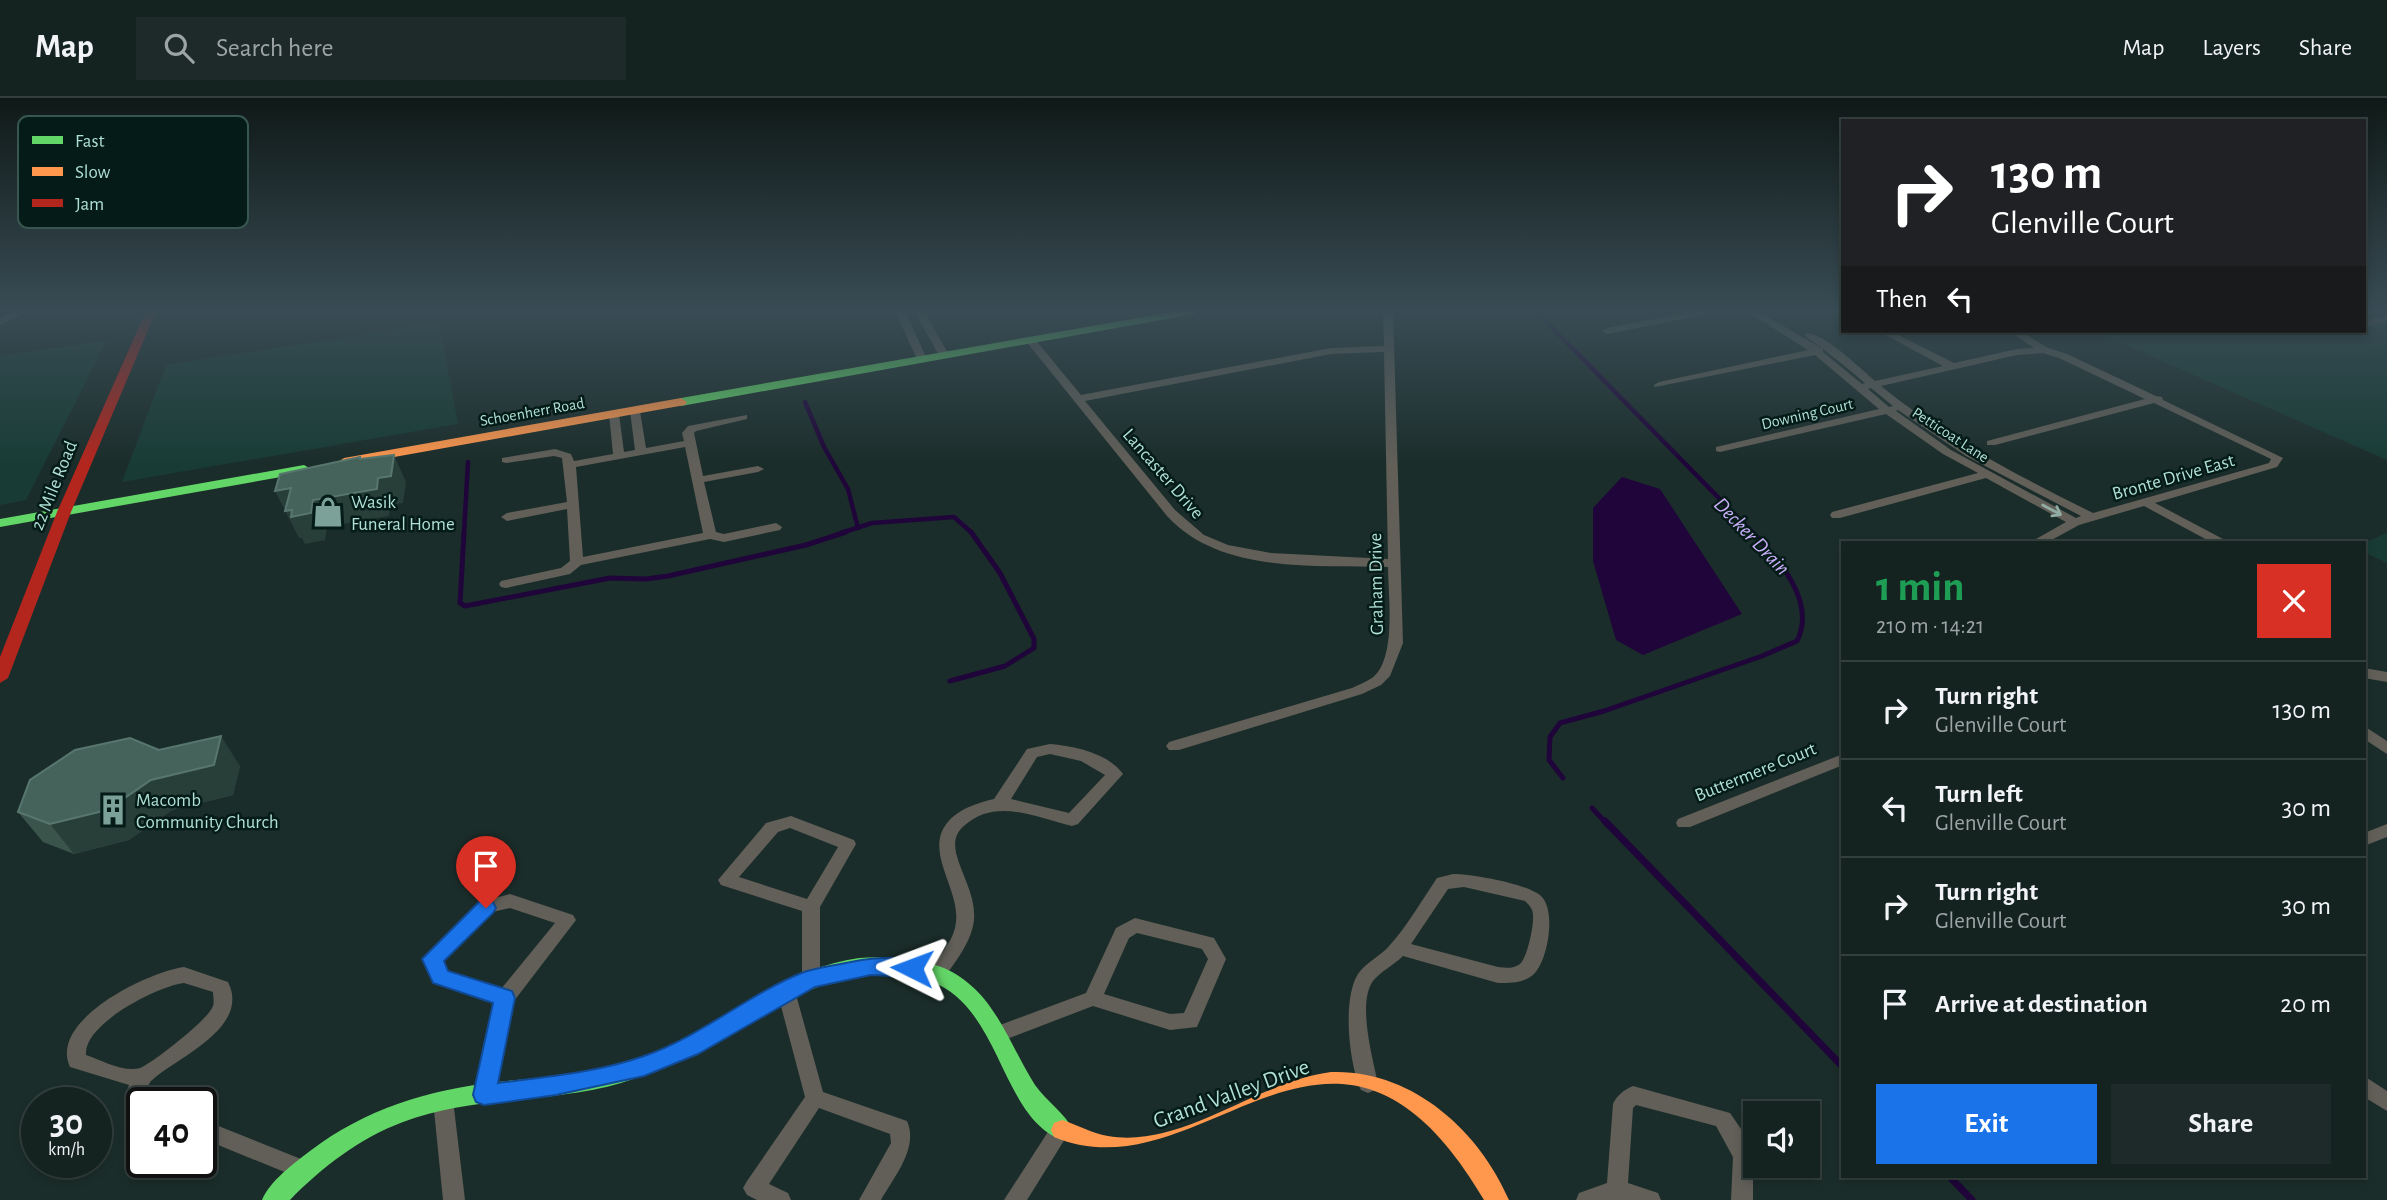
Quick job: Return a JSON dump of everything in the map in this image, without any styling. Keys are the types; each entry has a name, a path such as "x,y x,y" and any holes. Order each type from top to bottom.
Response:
{"street":[{"name":"22 Mile Road","path":"0,678 64,512 129,362"},
{"name":"Schoenherr Road","path":"0,523 903,362"},
{"name":"Lancaster Drive","path":"1049,362 1171,513 1189,531 1205,541 1219,547 1260,555 1395,563"},
{"path":"1079,399 1271,362"},
{"name":"Graham Drive","path":"1174,746 1344,696 1376,682 1390,666 1396,643 1388,362"},
{"path":"1659,385 1763,362"},
{"name":"Petticoat Lane","path":"1829,362 1887,410 1947,452 2075,522"},
{"name":"Petticoat Lane","path":"1848,362 1901,408 2000,471 2092,517"},
{"path":"1945,362 1954,367"},
{"path":"1859,388 1973,362"},
{"path":"2080,362 2158,399"},
{"path":"1991,443 2158,399"},
{"name":"Bronte Drive East","path":"2042,541 2075,522 2273,465 2277,458 2158,399"},
{"name":"Downing Court","path":"1720,449 1901,408"},
{"path":"635,411 641,452"},
{"path":"614,414 619,457"},
{"path":"710,535 688,432 692,428 743,417"},
{"path":"570,465 690,443"},
{"path":"506,460 555,452 567,456 578,562"},
{"path":"698,480 758,469"},
{"path":"1836,516 2000,471"},
{"path":"2147,503 2217,541"},
{"path":"506,517 573,504"},
{"path":"506,584 565,571 578,562 710,535 724,538 776,527"},
{"path":"2366,673 2387,677"},
{"path":"2366,733 2387,749"},
{"path":"937,974 959,941 964,924 965,900 946,848 947,836 960,819 1000,803 1072,820 1115,774 1106,766 1089,759 1053,749 1038,749 1032,753 1000,803"},
{"name":"Buttermere Court","path":"1684,823 1841,760"},
{"path":"811,907 727,880 772,827 791,822 848,844 811,907 811,979"},
{"path":"2366,839 2387,830"},
{"path":"1368,1084 1357,995 1367,976 1393,957 1399,948 1443,883 1466,881 1530,896 1538,903 1542,915 1535,957 1527,969 1514,976 1498,975 1399,948"},
{"path":"484,1095 505,998 566,920 510,901 486,908 432,959 441,977 505,998"},
{"path":"999,1034 1093,998 1170,1022 1190,1021 1217,959 1208,943 1135,925 1122,933 1093,998"},
{"name":"Grand Valley Drive","path":"274,1200 304,1170 364,1129 411,1108 443,1100 556,1085 644,1066 690,1048 811,979 871,967 912,968 937,974 975,998 999,1034 1026,1095 1038,1113 1060,1131 1097,1145 1125,1149 1147,1147 1174,1140 1292,1092 1322,1083 1368,1084 1391,1090 1432,1111 1457,1136 1497,1200"},
{"path":"138,1087 141,1077 160,1068 219,1016 224,1002 221,987 185,975 160,979 138,988 88,1029 76,1048 77,1060 123,1076 141,1077"},
{"path":"780,1200 754,1188 815,1098 786,991"},
{"path":"2366,1086 2387,1102"},
{"path":"1617,1189 1623,1104 1633,1095 1723,1119 1743,1157 1742,1200"},
{"path":"815,1098 900,1128 901,1144 870,1200"},
{"path":"443,1100 454,1200"},
{"path":"1015,1200 1060,1131"},
{"path":"217,1135 304,1170"},
{"path":"1587,1200 1617,1189 1650,1200"}],"shaded area":[{"path":"0,362 96,362 26,500 0,505"},
{"path":"183,362 446,362 458,424 122,482 166,365"},
{"path":"2165,362 2387,362 2387,460"},
{"path":"1622,477 1660,489 1742,614 1643,655 1616,640 1593,561 1593,508"},
{"path":"2387,533 2387,563 2366,553 2366,542"}],"building":[{"path":"394,455 391,476 378,478 377,489 313,500 311,513 291,517 292,510 285,511 291,488 275,491 280,474 360,457"},
{"path":"221,736 214,765 151,780 107,810 50,824 18,812 30,780 75,750 130,738 159,750"}],"waterway":[{"name":"Decker Drain","path":"1586,362 1753,533"},
{"path":"805,402 824,447 848,489 858,528"},
{"path":"464,533 468,462"},
{"path":"858,528 872,523 954,517 971,532"},
{"path":"841,533 858,528"},
{"path":"464,532 460,603 465,606 610,578 646,579 668,576 806,545 846,532"},
{"path":"950,681 1005,666 1034,648 1034,639 1000,573 971,532"},
{"name":"Decker Drain","path":"1563,778 1549,760 1550,737 1560,723 1604,711 1762,656 1797,641 1802,626 1798,596 1783,568 1752,532"},
{"name":"Decker Drain","path":"1592,808 1606,823"},
{"name":"Decker Drain","path":"1605,821 1841,1065"},
{"name":"Decker Drain","path":"1951,1178 1972,1200"}],"traffic: fast":[{"path":"681,402 904,362"},
{"path":"0,523 304,469"},
{"path":"274,1200 330,1150 351,1136 396,1114 444,1100 569,1084 642,1067 677,1052 784,993 820,977 858,967 896,965 936,974 960,987 978,1005 992,1025 1027,1092 1042,1112 1062,1130"}],"traffic: slow":[{"path":"344,462 681,402"},
{"path":"1062,1130 1109,1147 1146,1146 1195,1132 1303,1088 1331,1082 1360,1084 1389,1091 1428,1112 1459,1143 1497,1200"}],"traffic: jam":[{"path":"0,678 64,512 129,362"}],"place":[{"name":"Wasik Funeral Home","path":"328,512"},
{"name":"Macomb Community Church","path":"113,810"}],"route":[{"path":"486,908 432,959 441,977 505,998 484,1095 556,1085 644,1066 690,1048 811,979 871,967 912,968"}]}
